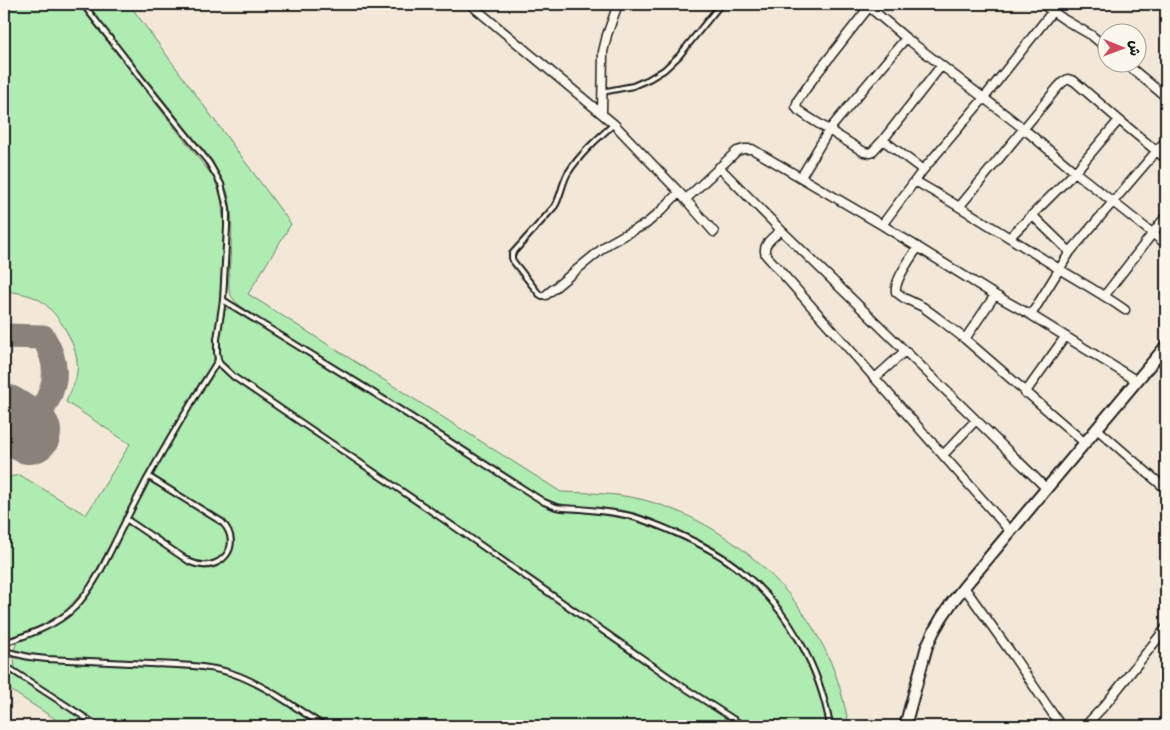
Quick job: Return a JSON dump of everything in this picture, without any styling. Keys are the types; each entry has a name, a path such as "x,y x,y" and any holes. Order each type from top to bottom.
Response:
{"street":[{"path":"470,4 614,124 714,232"},
{"path":"602,113 603,52 618,4"},
{"path":"1042,4 1098,41"},
{"path":"941,66 873,152 866,153 796,107 796,103 867,6 941,66 1024,129 1166,244"},
{"path":"882,225 923,170 984,98 1052,12"},
{"path":"801,177 829,130 906,38"},
{"path":"1136,72 1166,97"},
{"path":"960,206 1058,87 1068,79 1074,81 1166,158"},
{"path":"1010,237 1075,172 1119,120"},
{"path":"884,140 923,170"},
{"path":"1031,315 1070,252 1166,140"},
{"path":"686,200 737,151 748,149 756,151 882,225 1137,381"},
{"path":"719,167 781,230 1047,489"},
{"path":"915,181 960,206 1058,269 1105,295 1125,310"},
{"path":"546,295 608,244 646,224 679,192"},
{"path":"1032,215 1070,252"},
{"path":"1105,295 1166,216"},
{"path":"781,230 765,245 765,253 1011,532"},
{"path":"918,247 895,287 896,292 930,312 966,339 1085,444"},
{"path":"966,339 995,295"},
{"path":"1026,392 1065,337"},
{"path":"905,726 922,659 932,634 946,610 1166,346"},
{"path":"875,378 905,351"},
{"path":"943,455 976,420"},
{"path":"1097,429 1166,489"},
{"path":"964,587 1061,726"},
{"path":"1085,726 1111,698 1166,628"}],"lane":[{"path":"83,4 142,81 209,163 221,184 228,218 223,300 216,348 218,360 224,369 682,686 744,726"},
{"path":"602,92 633,86 664,70 679,56 721,4"},
{"path":"546,295 539,294 513,261 512,254 558,201 566,178 576,163 588,148 614,124"},
{"path":"223,300 366,388 544,502 562,508 616,513 635,517 663,527 700,544 727,560 751,579 772,601 789,625 814,670 830,726"},
{"path":"4,643 28,635 63,617 91,586 168,442 218,360"},
{"path":"126,519 190,562 198,565 206,566 222,560 230,548 231,536 228,528 222,522 149,477"},
{"path":"4,651 38,658 175,664 214,668 254,683 324,726"},
{"path":"4,665 98,726"}],"green space":[{"path":"4,4 78,4 214,178 221,197 224,227 214,362 166,441 88,586 65,611 40,627 4,639 4,478 20,475 86,515 130,444 66,402 75,380 77,363 72,342 53,312 34,297 4,291"},
{"path":"86,4 129,4 291,224 248,294 561,492 611,494 640,499 670,508 698,521 725,537 751,556 774,578 795,602 812,627 834,671 843,698 849,726 833,726 828,700 819,674 793,625 776,602 737,563 715,548 646,516 612,509 567,506 545,500 255,316 235,301 229,289 232,227 230,203 220,175 211,159"},
{"path":"228,308 235,309 504,479 509,485 550,507 635,521 697,547 733,568 765,597 796,641 815,682 827,726 748,726 236,375 221,361 218,350 222,322 225,310"},
{"path":"217,365 232,379 458,532 640,661 740,726 328,726 265,686 231,671 199,664 48,657 14,651 17,641 36,635 60,623 86,600 102,575 128,523 184,561 199,568 217,567 230,556 234,539 230,527 224,520 152,476"},
{"path":"149,480 222,524 227,532 228,546 220,557 207,563 198,563 130,519"},
{"path":"14,657 75,663 185,667 210,670 234,676 257,686 319,726 105,726 15,669"},
{"path":"4,669 92,726 66,726 4,686"}],"taxiway":[{"path":"4,336 43,337 54,364 54,375 49,397 29,432"}],"runway":[{"path":"4,416 29,432"}]}
